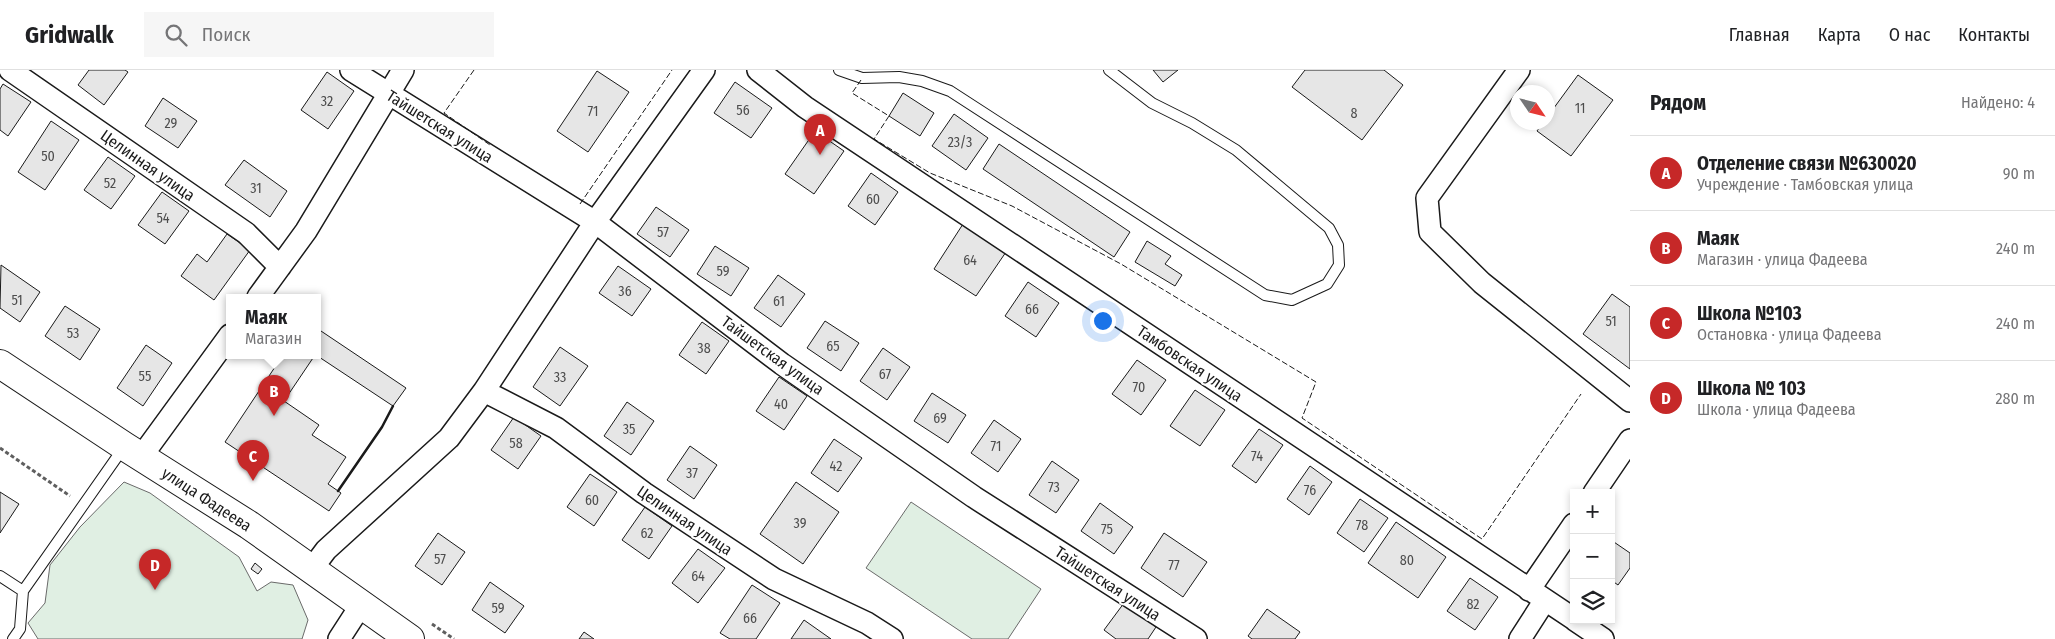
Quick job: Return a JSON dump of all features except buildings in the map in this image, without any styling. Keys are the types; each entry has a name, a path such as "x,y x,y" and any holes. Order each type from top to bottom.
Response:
{"street":[{"name":"Целинная улица","path":"10,70 246,233 280,267"},
{"name":"Тайшетская улица","path":"351,70 595,222 782,364 974,497 1196,639"},
{"path":"260,294 306,231 403,70"},
{"path":"311,570 326,550 449,438 484,392 595,222 704,70"},
{"name":"Тамбовская улица","path":"758,70 805,107 1570,617"},
{"path":"1519,70 1428,198 1430,232 1482,283 1630,401"},
{"path":"133,451 226,340"},
{"name":"улица Фадеева","path":"0,364 249,525 410,639"},
{"name":"Целинная улица","path":"484,392 556,428 644,493 774,578 867,623 892,639"},
{"path":"1597,489 1630,440"},
{"path":"1520,639 1537,595 1570,532"},
{"path":"339,639 361,605"},
{"name":"Тамбовская улица","path":"1580,624 1603,639"}],"lane":[{"path":"838,70 862,78 899,77 922,81 950,91 1265,295 1292,300 1327,284 1339,265 1338,245 1329,228 1236,150 1192,123 1152,103 1109,70"},
{"path":"13,639 20,629 23,590 83,505 133,451"},
{"path":"0,576 23,590"}],"path":[{"path":"0,448 83,505"}],"green space":[{"path":"124,482 150,493 239,557 257,591 271,582 293,585 308,620 302,639 38,639 28,623 45,603 50,565 80,527"},
{"path":"911,502 1041,589 1008,639 972,639 866,568"}],"fence":[{"path":"474,70 444,113 490,145"},
{"path":"580,204 672,70"},
{"path":"861,80 852,93 889,116 874,139 930,173 1012,206 1121,264 1316,382 1302,418 1482,539 1581,394"}],"wall":[{"path":"338,491 382,427 393,406"}],"place":[{"name":"Отделение связи №630020","path":"820,155"},
{"name":"Маяк","path":"274,416"},
{"name":"Школа №103","path":"253,481"},
{"name":"Школа № 103","path":"155,590"}]}
